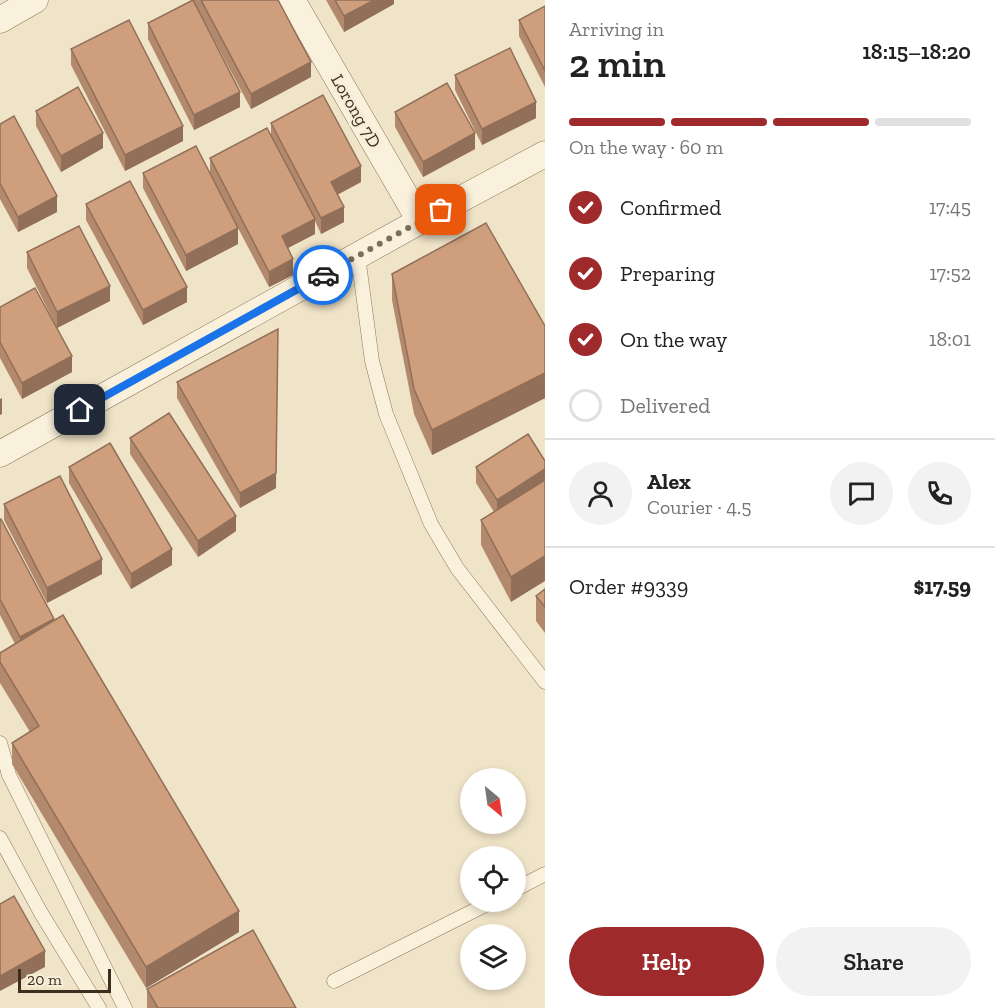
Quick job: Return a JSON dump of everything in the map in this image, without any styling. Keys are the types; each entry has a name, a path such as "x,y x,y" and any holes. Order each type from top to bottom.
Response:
{"street":[{"path":"0,20 35,0"},
{"name":"Lorong 7D","path":"292,0 420,221"},
{"path":"0,454 545,154"}],"lane":[{"path":"358,256 372,361 386,414 431,524 457,568 545,682"},
{"path":"0,743 9,775 126,1008"},
{"path":"0,838 41,913 99,1008"},
{"path":"526,884 545,874"},
{"path":"334,981 471,912"}],"building":[{"path":"193,0 240,92 194,115 148,23"},
{"path":"201,0 278,0 311,62 251,94"},
{"path":"335,0 374,0 344,16"},
{"path":"545,6 545,71 519,20"},
{"path":"129,20 183,126 125,155 71,49"},
{"path":"510,48 536,102 482,129 455,75"},
{"path":"447,83 475,133 423,162 395,112"},
{"path":"78,87 103,133 61,156 36,111"},
{"path":"323,95 361,166 331,182 344,207 321,218 271,123"},
{"path":"14,116 57,196 18,217 0,183 0,124"},
{"path":"267,128 315,219 282,236 293,259 269,272 210,158"},
{"path":"196,146 238,228 186,255 143,173"},
{"path":"130,181 187,287 143,310 86,204"},
{"path":"486,223 545,326 545,373 432,430 414,389 392,274"},
{"path":"79,226 110,286 57,312 27,252"},
{"path":"35,288 72,356 22,383 0,342 0,307"},
{"path":"278,329 276,473 240,493 177,382"},
{"path":"169,413 236,516 198,541 130,438"},
{"path":"528,434 545,461 545,469 497,500 476,467"},
{"path":"110,443 172,549 131,574 69,467"},
{"path":"60,476 102,559 47,588 4,504"},
{"path":"545,480 545,556 511,577 481,520"},
{"path":"1,519 54,619 20,637 0,599"},
{"path":"545,589 545,607 536,596"},
{"path":"63,615 239,911 146,967 12,743 39,726 0,662 0,653"},
{"path":"14,896 45,951 0,976 0,904"},
{"path":"253,930 296,1008 158,1008 147,989"}],"way so far":[{"path":"323,275 441,210"}],"route":[{"path":"80,410 323,275"}]}
